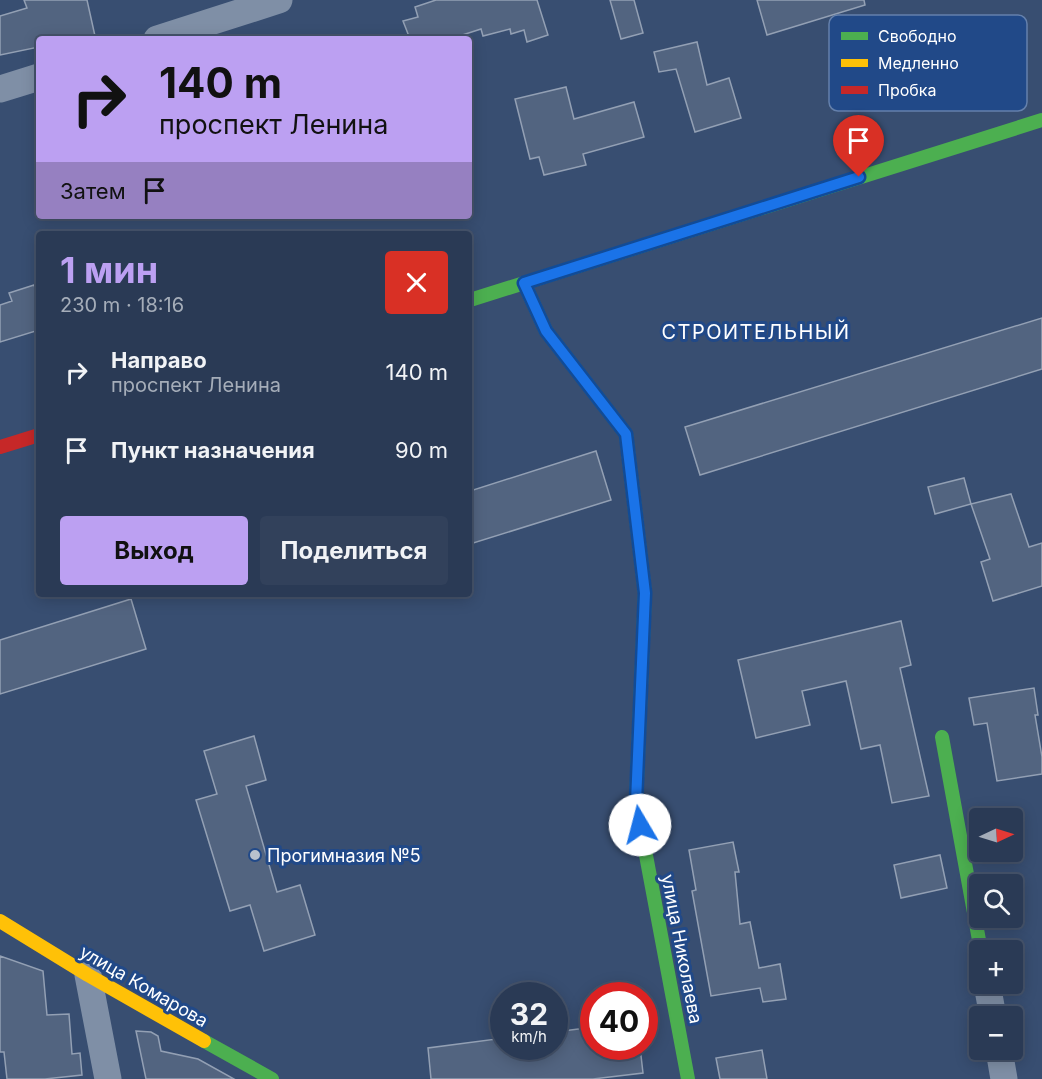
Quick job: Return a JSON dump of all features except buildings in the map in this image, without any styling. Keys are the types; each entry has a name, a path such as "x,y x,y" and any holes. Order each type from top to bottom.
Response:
{"street":[{"path":"166,36 279,0"},
{"path":"0,89 36,78"},
{"path":"472,299 1042,120"},
{"name":"улица Николаева","path":"524,283 546,331 626,434 645,593 636,802 688,1079"},
{"path":"0,447 36,436"},
{"path":"942,737 979,940"},
{"name":"улица Комарова","path":"0,921 88,975 272,1079"},
{"path":"88,975 108,1079"},
{"path":"1001,1060 1004,1079"}],"traffic: fast":[{"path":"472,299 1042,120"},
{"path":"524,283 546,331 626,434 645,593 636,802 688,1079"},
{"path":"942,737 979,940"},
{"path":"204,1041 272,1079"}],"traffic: slow":[{"path":"0,921 88,975 204,1041"}],"traffic: jam":[{"path":"0,447 36,436"}],"place":[{"name":"Прогимназия №5","path":"255,855"}],"district":[{"name":"СТРОИТЕЛЬНЫЙ","path":"756,332"}],"route":[{"path":"640,825 636,802 645,593 626,434 546,331 524,283 859,177"}]}
